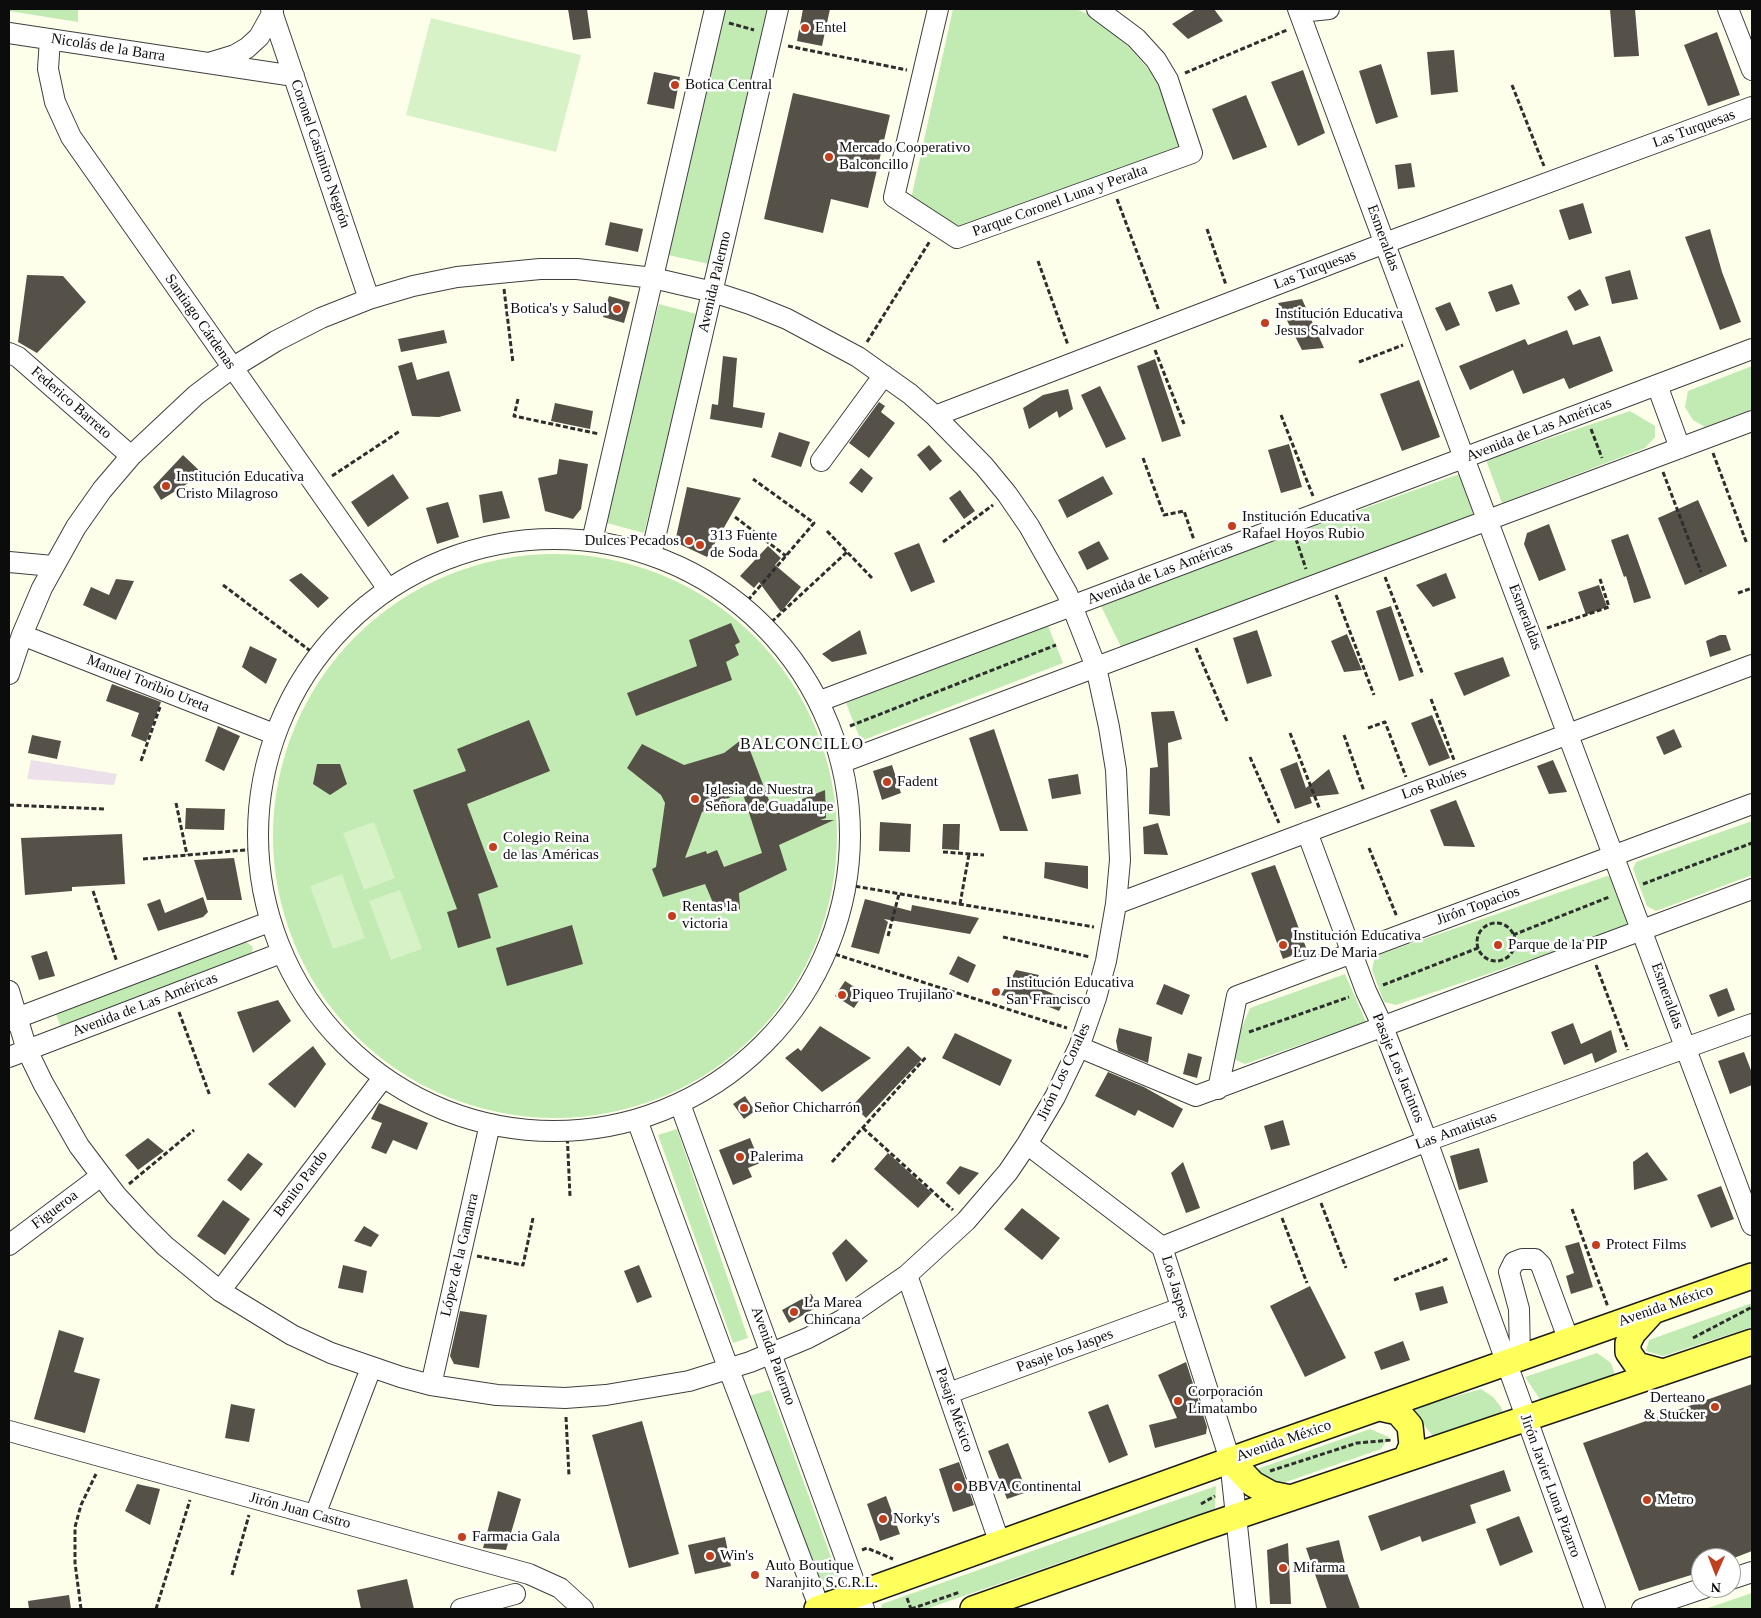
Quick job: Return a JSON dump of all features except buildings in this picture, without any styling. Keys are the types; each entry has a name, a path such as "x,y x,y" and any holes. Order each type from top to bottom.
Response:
{"main road":[{"name":"Avenida México","path":"819,1609 862,1602 1000,1544 1230,1460 1752,1276"},
{"path":"1654,1310 1633,1333 1628,1343 1628,1352 1637,1365 1663,1372"},
{"path":"974,1609 1236,1516 1752,1342"},
{"path":"1380,1408 1398,1412 1410,1426 1412,1445 1406,1459"},
{"path":"1230,1460 1253,1484 1271,1494 1291,1498"}],"street":[{"name":"Avenida Palermo","path":"651,555 778,9"},
{"name":"Parque Coronel Luna y Peralta","path":"938,9 894,197 957,238 1192,152 1168,80 1156,60 1136,38 1097,9"},
{"path":"1301,15 1329,9"},
{"path":"1728,9 1752,70"},
{"name":"Nicolás de la Barra","path":"207,63 235,55 248,48 259,37 272,10"},
{"name":"Coronel Casimiro Negrón","path":"272,10 370,299"},
{"path":"592,542 713,14"},
{"name":"Esmeraldas","path":"1301,15 1464,458 1752,1225"},
{"name":"Nicolás de la Barra","path":"9,33 294,76"},
{"name":"Santiago Cárdenas","path":"50,39 48,68 54,102 71,136 388,589"},
{"name":"Las Turquesas","path":"935,416 1385,244 1752,107"},
{"name":"Jirón Los Corales","path":"9,674 22,635 53,566 92,505 131,456 169,418 232,368 276,341 314,322 370,299 413,286 457,277 502,271 578,269 653,278 712,292 787,319 858,357 884,375 935,416 984,466 1007,494 1044,550 1073,605 1096,667 1110,726 1116,770 1120,860 1116,904 1106,961 1081,1041 1055,1097 1027,1144 1003,1178 966,1221 907,1276 842,1320 772,1354 729,1370 648,1390 564,1398 498,1395 431,1385 371,1368 292,1335 220,1291 165,1246 116,1195 101,1176 60,1115 12,1020 9,992"},
{"name":"Avenida de Las Américas","path":"820,701 1752,349"},
{"name":"Federico Barreto","path":"9,353 18,357 131,456"},
{"path":"821,461 884,375"},
{"path":"1657,385 1680,448"},
{"path":"843,762 1752,421"},
{"path":"538,540 592,542 651,555 699,577 743,606 766,627 796,662 820,701 843,762 850,803 852,827 848,885 840,919 828,952 792,1014 742,1066 680,1104 637,1120 567,1131 528,1130 490,1124 452,1114 416,1098 383,1078 346,1047 315,1012 281,953 269,922 263,899 256,849 257,810 263,772 274,734 292,694 317,656 338,631 388,589 435,564 486,547 538,540"},
{"path":"9,562 53,566"},
{"name":"Manuel Toribio Ureta","path":"22,635 274,734"},
{"name":"Los Rubíes","path":"1116,904 1752,665"},
{"name":"Jirón Topacios","path":"1218,1088 1237,996 1752,804"},
{"name":"Pasaje Los Jacintos","path":"1316,828 1352,953 1427,1141 1482,1295 1493,1322 1513,1360"},
{"path":"1081,1041 1196,1096 1752,889"},
{"path":"12,1020 269,922"},
{"name":"Avenida de Las Américas","path":"9,1057 281,953"},
{"name":"Las Amatistas","path":"1162,1247 1427,1141 1752,1024"},
{"name":"Benito Pardo","path":"220,1291 383,1078"},
{"name":"Avenida Palermo","path":"680,1104 862,1602"},
{"path":"637,1120 819,1609"},
{"name":"López de la Gamarra","path":"431,1385 490,1124"},
{"name":"Los Jaspes","path":"1027,1144 1162,1247 1230,1460 1246,1609"},
{"name":"Figueroa","path":"9,1245 101,1176"},
{"path":"1513,1360 1519,1309 1508,1272 1514,1262 1528,1258 1538,1261 1569,1341"},
{"name":"Pasaje México","path":"907,1276 1000,1544"},
{"path":"1482,1295 1512,1287"},
{"name":"Pasaje los Jaspes","path":"949,1393 1181,1308"},
{"path":"1493,1322 1519,1309"},
{"name":"Jirón Javier Luna Pizarro","path":"1513,1360 1526,1419 1595,1609"},
{"path":"315,1515 371,1368"},
{"name":"Jirón Juan Castro","path":"9,1431 529,1574 560,1588 583,1609"},
{"path":"461,1609 520,1602 506,1568"},
{"path":"1642,1609 1691,1592"}],"path":[{"path":"713,14 771,39 923,74"},
{"path":"1168,80 1301,15"},
{"path":"1512,85 1551,182"},
{"path":"1111,182 1184,424"},
{"path":"858,357 939,227"},
{"path":"1207,229 1232,302"},
{"path":"1038,261 1074,362"},
{"path":"502,271 513,363"},
{"path":"1359,362 1420,338"},
{"path":"518,399 514,416 616,438"},
{"path":"1585,412 1608,475"},
{"path":"1281,415 1319,513"},
{"path":"316,487 400,431"},
{"path":"1707,438 1747,544"},
{"path":"1657,456 1701,572"},
{"path":"1143,458 1164,515 1184,511 1201,557"},
{"path":"743,606 814,523 753,479"},
{"path":"943,542 1007,494"},
{"path":"735,517 786,556"},
{"path":"1290,523 1321,583 1374,695"},
{"path":"827,531 872,578"},
{"path":"766,627 847,552"},
{"path":"1379,561 1423,675"},
{"path":"1531,634 1609,607 1600,579"},
{"path":"223,585 317,656"},
{"path":"1738,593 1752,588"},
{"path":"1189,632 1227,721"},
{"path":"850,726 1056,645"},
{"path":"141,760 166,692"},
{"path":"1431,699 1460,775"},
{"path":"1368,728 1385,722 1412,793"},
{"path":"1290,733 1316,828"},
{"path":"1344,735 1370,808"},
{"path":"1250,757 1286,840"},
{"path":"176,803 187,855"},
{"path":"9,805 104,809"},
{"path":"1369,848 1404,934"},
{"path":"143,859 256,849"},
{"path":"943,852 984,855"},
{"path":"960,904 969,854"},
{"path":"848,885 1112,930"},
{"path":"93,891 122,978"},
{"path":"888,936 899,894"},
{"path":"1490,924 1501,924 1510,930 1513,935 1514,947 1508,957 1496,961 1485,958 1481,953 1478,948 1478,936 1485,927 1490,924"},
{"path":"1003,937 1106,961"},
{"path":"1590,949 1634,1067"},
{"path":"828,952 1081,1041"},
{"path":"172,995 210,1096"},
{"path":"832,1162 926,1057"},
{"path":"863,1128 966,1221"},
{"path":"116,1195 194,1130"},
{"path":"567,1131 570,1196"},
{"path":"1314,1186 1346,1268"},
{"path":"1276,1202 1307,1283"},
{"path":"1572,1209 1615,1324"},
{"path":"461,1253 523,1265 532,1218"},
{"path":"1394,1280 1466,1251"},
{"path":"564,1398 569,1476"},
{"path":"81,1609 75,1563 75,1527 81,1505 104,1457"},
{"path":"156,1609 196,1482"},
{"path":"232,1575 254,1498"}],"shaded area":[{"path":"31,760 117,774 114,785 27,779"}],"green space":[{"path":"9,9 78,9 78,22 9,11"},
{"path":"724,9 767,9 709,264 668,255"},
{"path":"953,9 1076,9 1090,15 1126,44 1158,80 1183,147 960,229 911,199"},
{"path":"431,18 581,55 556,152 406,115"},
{"path":"659,304 700,315 644,533 603,522"},
{"path":"1752,366 1752,409 1705,427 1693,420 1685,407 1688,391"},
{"path":"1630,411 1655,426 1655,437 1645,448 1502,503 1486,460"},
{"path":"1459,474 1475,515 1122,649 1100,604"},
{"path":"555,554 610,560 637,566 663,576 711,602 734,618 754,637 773,657 789,680 815,728 825,754 831,781 837,836 831,891 825,918 815,944 789,992 773,1015 754,1035 734,1054 711,1070 663,1096 637,1106 610,1112 555,1118 500,1112 473,1106 447,1096 399,1070 376,1054 356,1035 337,1015 321,992 295,944 285,918 279,891 273,836 279,781 285,754 295,728 321,680 337,657 356,637 376,618 399,602 447,576 473,566 500,560"},
{"path":"1048,626 1063,663 861,741 846,703"},
{"path":"1752,821 1752,875 1656,911 1647,906 1633,869 1636,862"},
{"path":"374,822 395,878 364,890 343,833"},
{"path":"342,874 365,938 333,949 310,886"},
{"path":"1607,876 1616,877 1629,918 1629,926 1396,1005 1384,1002 1372,970 1375,956"},
{"path":"400,890 422,949 391,960 369,901"},
{"path":"246,942 253,947 251,956 61,1027 55,1012"},
{"path":"1345,974 1366,1022 1245,1064 1236,1060 1232,1051 1250,1008"},
{"path":"677,1129 748,1338 733,1343 658,1135"},
{"path":"1752,1303 1752,1327 1663,1356 1646,1351 1649,1340"},
{"path":"1597,1353 1611,1363 1617,1381 1543,1404 1525,1377"},
{"path":"1481,1389 1493,1397 1501,1407 1504,1416 1436,1440 1411,1409"},
{"path":"770,1390 838,1576 821,1582 749,1396"},
{"path":"1370,1429 1389,1437 1381,1449 1283,1483 1266,1483 1249,1472"},
{"path":"1216,1486 1215,1509 926,1609 881,1609 882,1604"},
{"path":"1752,1593 1752,1609 1705,1609 1741,1598"}],"place":[{"name":"Entel","path":"805,28"},
{"name":"Botica Central","path":"675,85"},
{"name":"Mercado Cooperativo Balconcillo","path":"829,157"},
{"name":"Botica's y Salud","path":"617,309"},
{"name":"Institución Educativa Jesus Salvador","path":"1265,323"},
{"name":"Institución Educativa Cristo Milagroso","path":"166,486"},
{"name":"Institución Educativa Rafael Hoyos Rubio","path":"1232,526"},
{"name":"Dulces Pecados","path":"689,541"},
{"name":"313 Fuente de Soda","path":"700,545"},
{"name":"Fadent","path":"887,782"},
{"name":"Iglesia de Nuestra Señora de Guadalupe","path":"695,799"},
{"name":"Colegio Reina de las Américas","path":"493,847"},
{"name":"Rentas la victoria","path":"672,916"},
{"name":"Institución Educativa Luz De Maria","path":"1283,945"},
{"name":"Parque de la PIP","path":"1498,945"},
{"name":"Institución Educativa San Francisco","path":"996,992"},
{"name":"Piqueo Trujilano","path":"842,995"},
{"name":"Señor Chicharrón","path":"744,1108"},
{"name":"Palerima","path":"740,1157"},
{"name":"Protect Films","path":"1596,1245"},
{"name":"La Marea Chincana","path":"794,1312"},
{"name":"Corporación Limatambo","path":"1178,1401"},
{"name":"Derteano & Stucker","path":"1715,1407"},
{"name":"BBVA Continental","path":"958,1487"},
{"name":"Metro","path":"1647,1500"},
{"name":"Norky's","path":"883,1519"},
{"name":"Farmacia Gala","path":"462,1537"},
{"name":"Win's","path":"710,1556"},
{"name":"Mifarma","path":"1283,1568"},
{"name":"Auto Boutique Naranjito S.C.R.L.","path":"755,1575"}],"district":[{"name":"BALCONCILLO","path":"802,745"}]}
